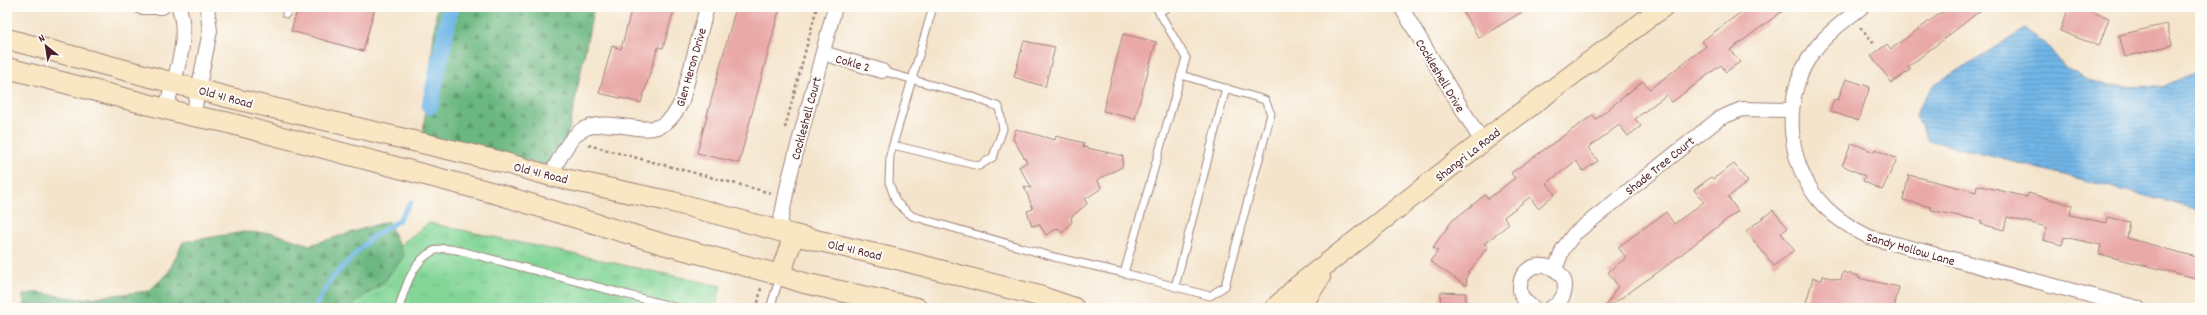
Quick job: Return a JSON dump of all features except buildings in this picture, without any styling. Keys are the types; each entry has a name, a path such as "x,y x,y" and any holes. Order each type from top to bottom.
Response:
{"street":[{"path":"140,7 162,7"},
{"path":"166,108 184,37 183,20 179,7"},
{"path":"193,116 200,89 210,31 207,7"},
{"name":"Glen Heron Drive","path":"551,176 557,159 576,135 585,128 600,124 644,130 664,124 676,115 682,101 707,7"},
{"name":"Cockleshell Court","path":"786,232 789,179 835,7"},
{"name":"Cockleshell Drive","path":"1400,7 1482,142"},
{"name":"Shangri La Road","path":"1275,308 1298,286 1332,258 1482,142 1663,7"},
{"name":"Sandy Hollow Lane","path":"1862,7 1824,38 1813,53 1803,69 1795,89 1791,110 1793,147 1800,169 1811,189 1825,208 1846,225 1869,237 1894,245 2138,308"},
{"name":"Old 41 Road","path":"7,39 200,89 498,161 551,176 673,202 1039,296 1074,308"},
{"name":"Cokle 2","path":"823,53 882,71"},
{"name":"Old 41 Road","path":"7,68 193,116 225,122 494,193 663,244 780,275 804,283 917,308"},
{"name":"Shade Tree Court","path":"1555,269 1562,249 1574,234 1720,118 1742,109 1791,110"},
{"path":"780,275 786,232"},
{"path":"1300,308 1332,258"},
{"path":"1534,308 1527,304 1522,298 1520,286 1521,279 1528,269 1543,264 1555,269 1561,274 1565,283 1565,291 1560,301 1550,308"}],"lane":[{"path":"933,7 890,155 889,182 896,202 912,216 1054,257 1124,273 1210,296 1226,286 1271,114 1265,100 1181,75"},
{"path":"1124,273 1186,58 1158,10 1168,7"},
{"path":"882,71 971,96 999,107 1003,129 993,157 979,166 893,145"},
{"path":"1175,287 1226,88"},
{"path":"399,308 404,289 415,268 425,255 440,248 462,251 678,308"},
{"path":"770,308 780,275"}],"path":[{"path":"1850,16 1874,43"},
{"path":"572,141 772,194"},
{"path":"757,308 761,288"}],"green space":[{"path":"437,7 594,7 561,169 423,135"},
{"path":"388,221 404,256 383,283 352,305 353,308 24,308 23,295 35,292 80,299 149,291 168,273 183,242 243,232 273,233 310,245"},
{"path":"429,223 721,286 716,308 342,308 368,269"}],"water":[{"path":"2025,29 2046,44 2063,65 2085,79 2110,86 2162,87 2200,70 2200,210 1928,140 1916,116 1920,104 1935,84"}],"waterway":[{"path":"430,106 451,7"},
{"path":"314,308 332,278 371,238 398,221 411,202"}]}
